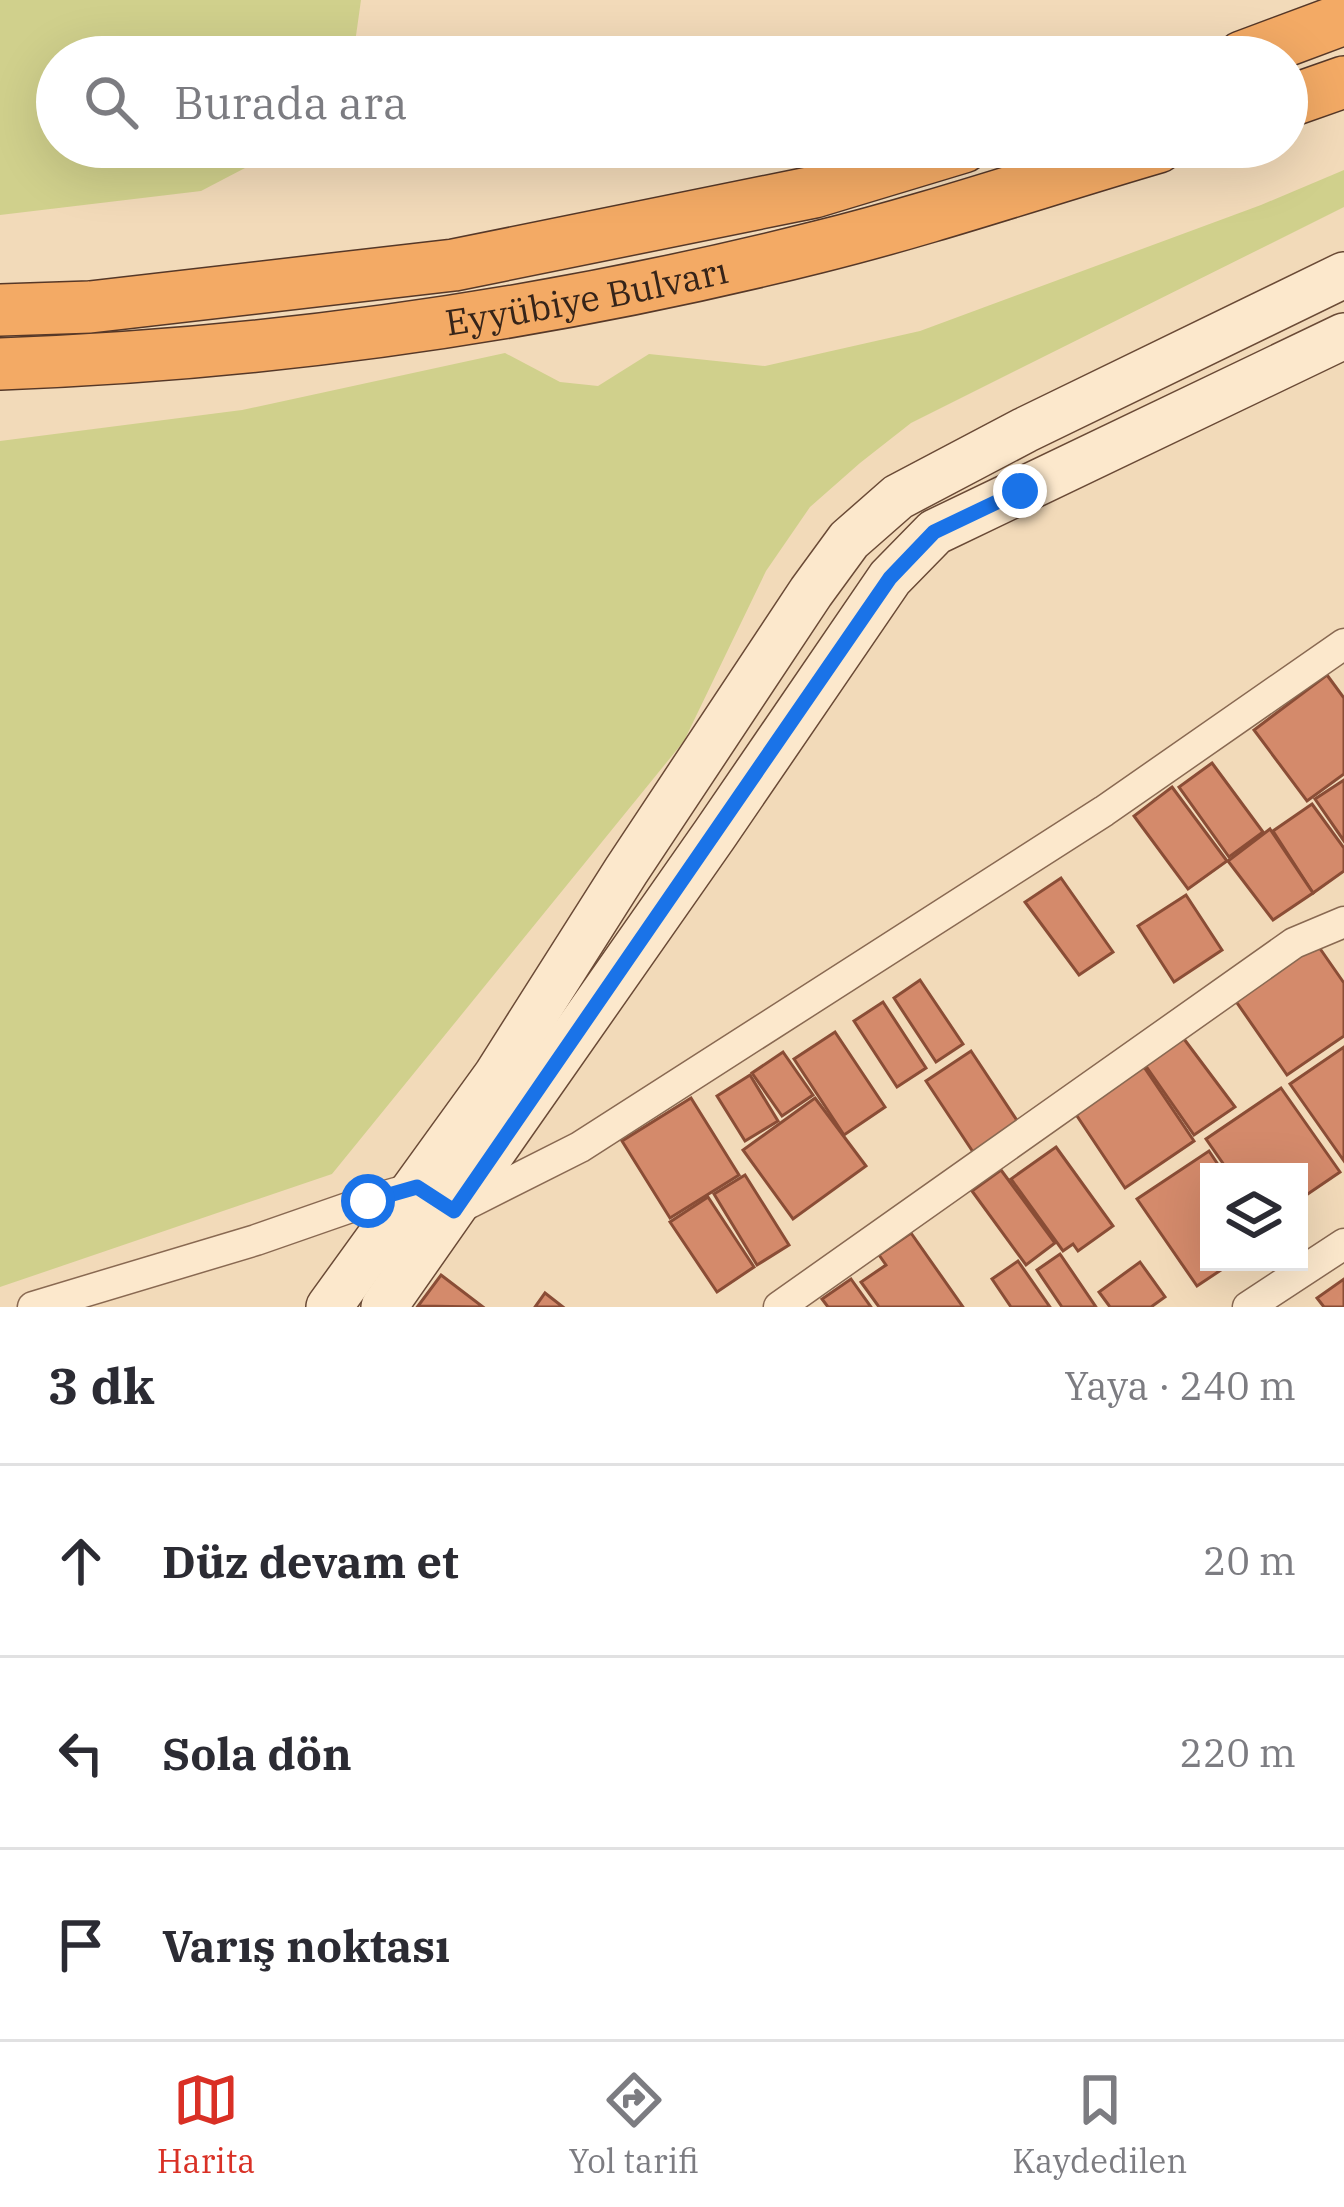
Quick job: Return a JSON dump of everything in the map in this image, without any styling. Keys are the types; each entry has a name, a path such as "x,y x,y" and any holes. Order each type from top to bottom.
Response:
{"highway":[{"path":"1298,36 1344,19"},
{"path":"1308,95 1344,82"},
{"name":"Eyyübiye Bulvarı","path":"0,310 90,307 454,265 814,192 893,168"},
{"name":"Eyyübiye Bulvarı","path":"0,364 103,360 284,341 452,320 641,287 820,247 1087,168"}],"main road":[{"path":"384,1307 496,1076 626,871 849,540 898,497 940,474 1344,275"},
{"path":"329,1307 435,1199 890,578 934,532 1344,336"}],"street":[{"path":"33,1307 368,1201 435,1199 580,1147 1104,811 1344,644"},
{"path":"778,1307 1294,943 1344,922"},
{"path":"1248,1307 1344,1244"}],"green space":[{"path":"0,0 361,0 356,36 36,36 36,168 245,168 201,191 0,215"},
{"path":"1344,170 1344,207 911,423 810,507 766,571 684,741 332,1174 0,1287 0,441 242,410 505,353 560,382 598,386 649,354 765,366 920,331"}],"building":[{"path":"1327,675 1344,698 1344,774 1307,801 1254,730"},
{"path":"1212,763 1263,832 1229,857 1179,787"},
{"path":"1344,780 1344,841 1315,799"},
{"path":"1172,787 1227,861 1188,889 1134,816"},
{"path":"1312,804 1344,848 1344,871 1313,893 1273,831"},
{"path":"1270,829 1313,893 1273,920 1228,861"},
{"path":"1061,878 1113,952 1079,975 1025,902"},
{"path":"1186,895 1222,950 1174,982 1138,926"},
{"path":"1314,940 1344,983 1344,1036 1287,1075 1233,997"},
{"path":"920,980 963,1044 936,1062 894,998"},
{"path":"883,1002 926,1068 897,1087 854,1021"},
{"path":"1178,1031 1235,1107 1194,1135 1141,1059"},
{"path":"835,1032 885,1107 844,1135 794,1059"},
{"path":"1344,1047 1344,1161 1290,1084"},
{"path":"971,1051 1022,1128 977,1158 926,1081"},
{"path":"783,1052 813,1095 782,1116 752,1073"},
{"path":"1144,1067 1194,1141 1125,1188 1075,1113"},
{"path":"750,1075 778,1121 745,1141 717,1096"},
{"path":"1281,1088 1340,1172 1308,1194 1308,1163 1223,1163 1206,1139"},
{"path":"691,1098 739,1175 670,1218 622,1141"},
{"path":"815,1098 866,1166 793,1219 743,1150"},
{"path":"1056,1147 1113,1226 1078,1251 1073,1244 1063,1251 1011,1179"},
{"path":"1209,1151 1217,1163 1200,1163 1200,1271 1220,1271 1197,1286 1137,1199"},
{"path":"1001,1170 1055,1243 1026,1265 972,1191"},
{"path":"745,1175 789,1245 757,1265 714,1194"},
{"path":"708,1197 754,1267 717,1292 670,1222"},
{"path":"911,1233 963,1307 879,1307 861,1282 886,1265 879,1255"},
{"path":"1060,1254 1096,1307 1062,1307 1037,1270"},
{"path":"1018,1261 1050,1307 1011,1307 992,1279"},
{"path":"1140,1262 1165,1297 1151,1307 1110,1307 1099,1292"},
{"path":"441,1275 483,1307 418,1306"},
{"path":"851,1279 871,1307 828,1307 822,1299"},
{"path":"1344,1279 1344,1307 1324,1307 1317,1298"},
{"path":"545,1293 563,1307 535,1307"}],"route":[{"path":"368,1201 417,1187 454,1211 890,578 934,532 1020,491"}]}
